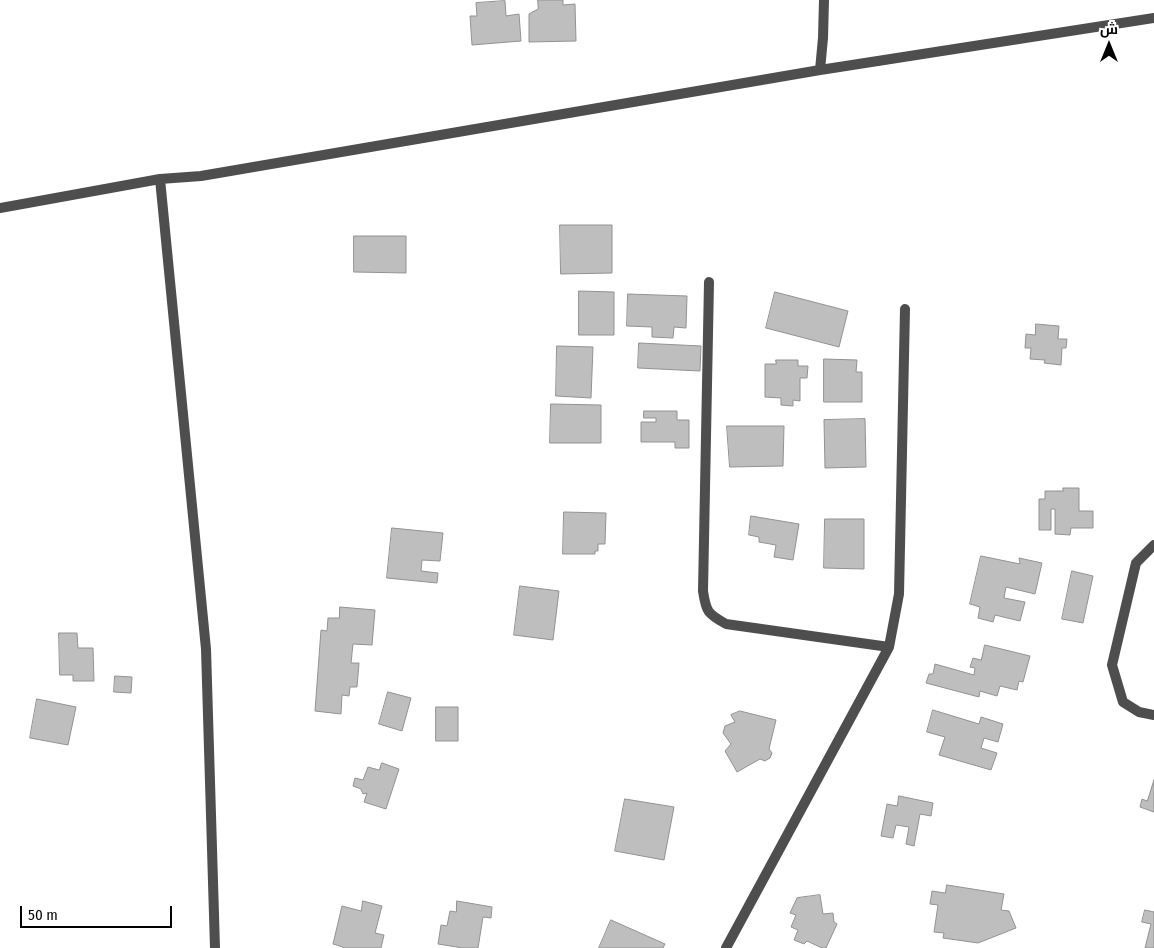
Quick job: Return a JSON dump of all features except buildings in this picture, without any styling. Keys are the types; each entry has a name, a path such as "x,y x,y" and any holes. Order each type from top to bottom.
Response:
{"street":[{"path":"820,70 824,0"},
{"path":"0,208 160,180 201,176 820,70 1154,18"},
{"path":"160,180 206,649 215,948"},
{"path":"709,282 703,592 704,601 710,614 726,624 890,647"},
{"path":"726,948 890,647 899,594 905,309"},
{"path":"1154,545 1136,563 1112,665 1123,702 1139,712 1154,715"}]}
